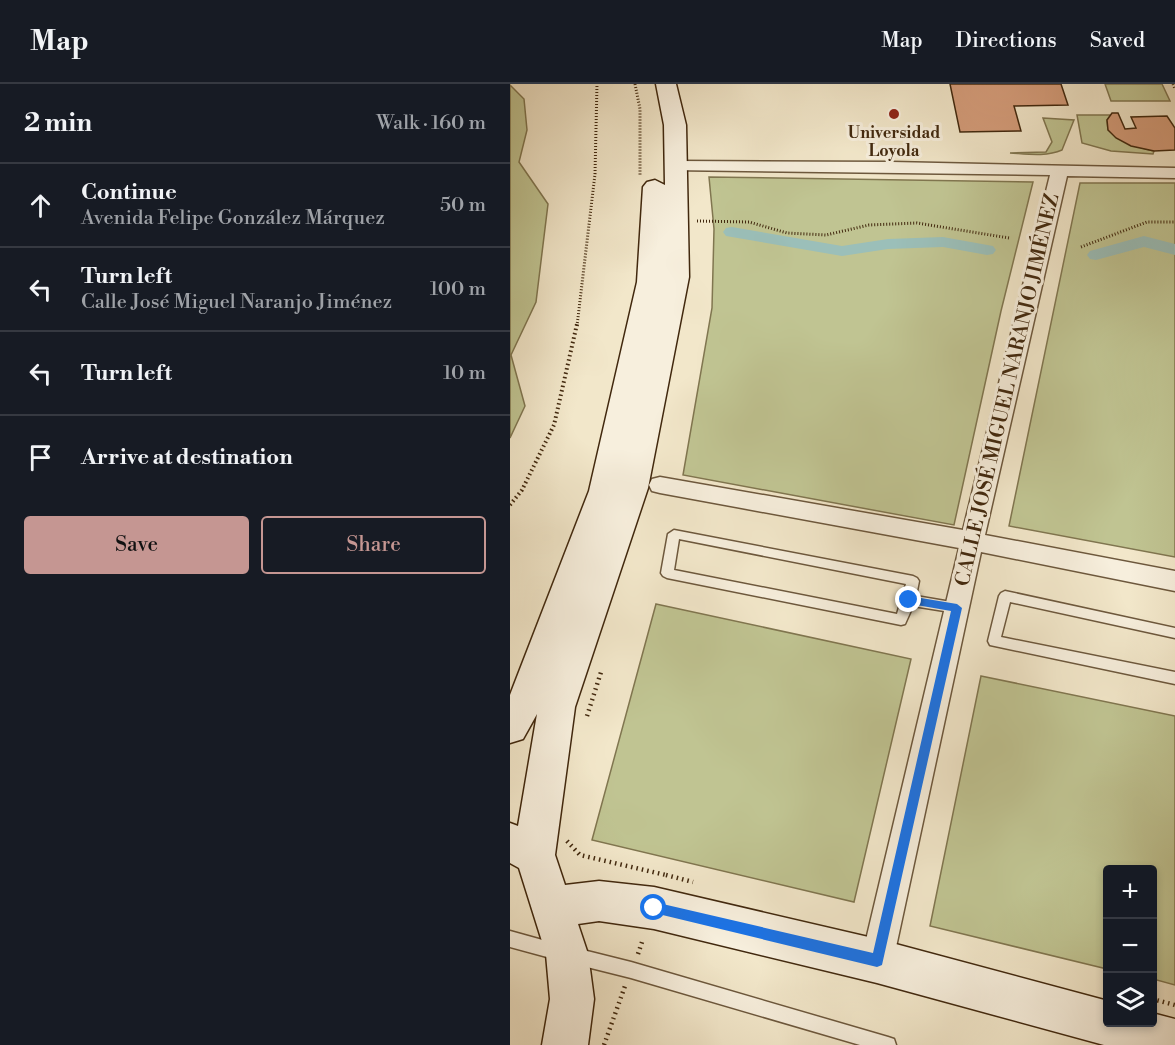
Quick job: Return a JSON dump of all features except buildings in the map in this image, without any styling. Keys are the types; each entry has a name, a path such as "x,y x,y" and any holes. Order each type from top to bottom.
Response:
{"main road":[{"path":"510,727 527,699 604,491 650,282 658,140 647,84"},
{"path":"565,1045 572,999 567,954 554,907 523,848 539,816 557,707 632,488 676,277 675,125 666,84"},
{"path":"554,907 599,901 654,908 877,961 1175,1042"}],"street":[{"path":"677,166 1175,173"},
{"name":"CALLE JOSÉ MIGUEL NARANJO JIMÉNEZ","path":"877,961 972,541 1060,170"},
{"path":"660,485 972,541 1175,581"}],"lane":[{"path":"674,534 913,581 909,600 901,620 667,573 674,534"},
{"path":"1175,633 1005,596 994,641 1175,678"},
{"path":"909,600 957,608"},
{"path":"510,939 631,970 888,1045"}],"path":[{"path":"510,505 522,490 554,425 580,313 594,184 597,84"},
{"path":"635,84 640,109 640,181"},
{"path":"1173,84 1175,89"},
{"path":"720,220 749,222 787,233 826,235 869,225 917,223 1009,238"},
{"path":"1080,247 1148,222 1175,222"},
{"path":"1157,1000 1175,1005"}],"green space":[{"path":"1105,84 1162,84 1170,101 1111,101"},
{"path":"510,85 524,99 527,130 519,162 548,204 536,302 511,355 525,406 510,438"},
{"path":"1077,115 1111,115 1107,120 1108,130 1130,144 1154,151 1153,154 1111,151 1082,143"},
{"path":"1043,118 1074,120 1062,150 1043,154 1010,153 1046,152 1052,142"},
{"path":"709,177 1033,182 1001,311 954,525 683,475 712,308 714,229"},
{"path":"1080,183 1175,183 1175,557 1009,526"},
{"path":"656,604 911,659 854,902 592,840"},
{"path":"981,676 1175,716 1175,985 1157,980 1157,865 1103,865 1103,968 930,926"}],"waterway":[{"path":"732,232 842,251 888,244 943,242 987,250"},
{"path":"1096,255 1144,241 1175,250"}],"place":[{"name":"Universidad Loyola","path":"894,114"}],"route":[{"path":"654,908 877,961 957,608 909,600"}]}
